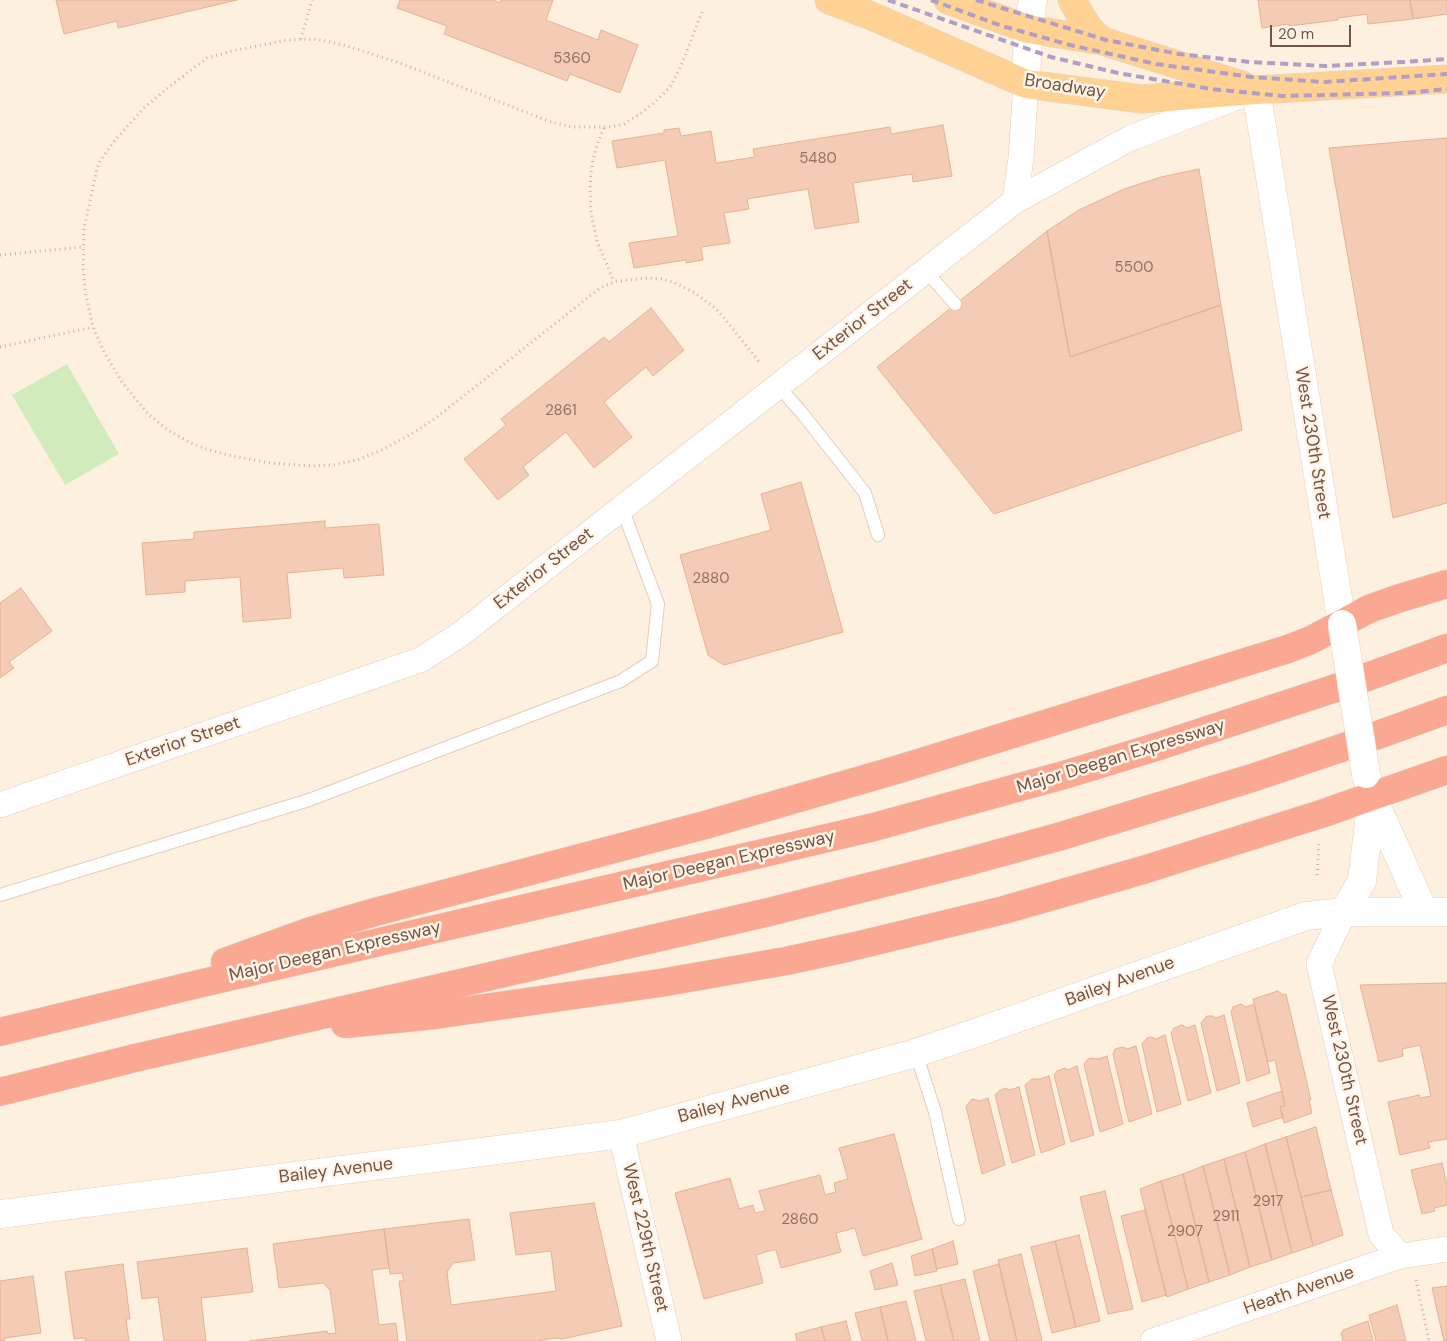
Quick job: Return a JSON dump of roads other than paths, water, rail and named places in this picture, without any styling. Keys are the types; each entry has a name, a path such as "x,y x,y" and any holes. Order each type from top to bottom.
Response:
{"highway":[{"path":"97,1008 311,931 375,912 714,822 896,770 1288,649 1311,640 1369,609 1447,584"},
{"name":"Major Deegan Expressway","path":"0,1032 874,827 1064,775 1178,740 1345,685 1447,648"},
{"path":"0,1092 126,1060 778,910 963,863 1058,837 1252,778 1447,710"},
{"path":"232,1036 489,1008 686,979 851,947 1004,910 1090,885 1321,814 1369,785 1447,770"}],"main road":[{"name":"Broadway","path":"829,0 874,17 1026,84 1142,98 1447,79"},
{"name":"Broadway","path":"948,0 1028,29 1102,41 1256,90"},
{"path":"1026,84 1028,29 1033,0"},
{"path":"1072,0 1090,30 1102,41"},
{"name":"West 230th Street","path":"1256,90 1369,785 1362,881 1344,912"},
{"name":"West 230th Street","path":"1369,785 1436,912"},
{"name":"Bailey Avenue","path":"0,1214 621,1134 916,1053 1306,916 1344,912 1436,912"}],"street":[{"path":"1015,201 1021,158 1026,84"},
{"name":"Exterior Street","path":"0,805 420,660 458,636 1015,201 1131,138 1256,90"},
{"name":"West 230th Street","path":"1344,912 1319,964 1381,1234 1400,1256"},
{"name":"West 229th Street","path":"621,1134 669,1341"},
{"name":"Heath Avenue","path":"1153,1341 1400,1256 1447,1249"}],"lane":[{"path":"926,271 955,304"},
{"path":"778,386 802,413 865,493 878,535"},
{"path":"0,895 309,800 621,681 652,661 658,604 622,508"},
{"path":"916,1053 935,1112 959,1220"}],"railway":[{"path":"888,0 1051,57 1118,73 1211,89 1282,96 1404,93 1447,89"},
{"path":"931,0 1002,26 1070,45 1156,64 1252,77 1324,82 1447,74"},
{"path":"976,0 1106,40 1179,54 1250,62 1326,66 1447,59"}]}
